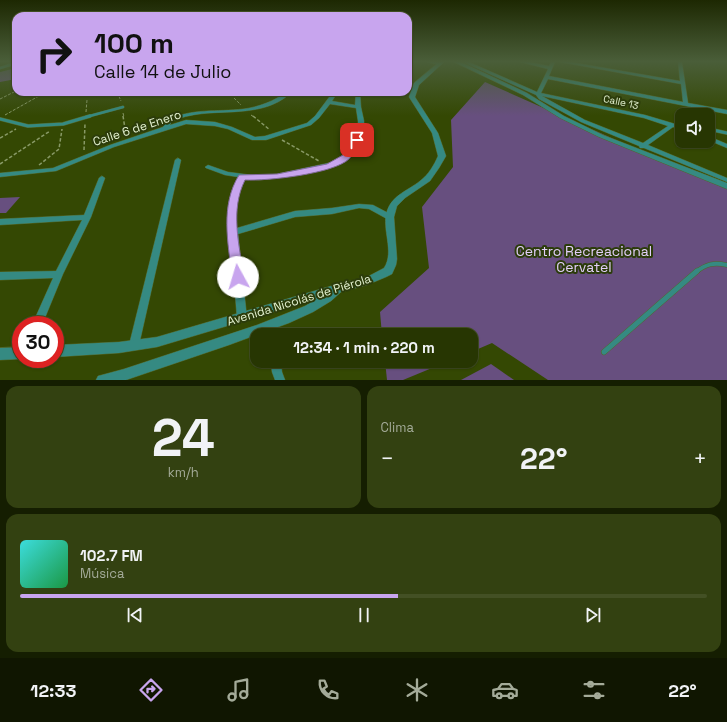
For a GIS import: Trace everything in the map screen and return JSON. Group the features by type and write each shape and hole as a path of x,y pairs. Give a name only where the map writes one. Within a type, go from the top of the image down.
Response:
{"street":[{"path":"234,232 295,214 332,211 359,206 370,207 389,217 391,208 398,200 427,179 437,167 442,156 435,133 412,97 416,84 421,80"},
{"path":"494,80 525,94 562,116 601,136 727,186"},
{"name":"Calle 13","path":"505,80 538,94 645,117 675,126"},
{"path":"544,80 538,94 541,98 556,107 583,121 642,147 727,180"},
{"path":"565,80 706,108"},
{"path":"667,80 683,83"},
{"path":"683,80 686,104"},
{"path":"166,128 170,121 181,116 197,113 248,110 274,101 283,96"},
{"name":"Calle 6 de Enero","path":"0,175 28,174 58,169 127,140 182,123 202,122 230,128 254,138 266,138 309,124 330,102 334,96"},
{"path":"208,167 227,174 259,178 277,176 335,164 350,153 357,140 361,126 358,96"},
{"path":"556,107 557,102 563,100"},
{"path":"330,102 358,107"},
{"path":"715,110 727,112"},
{"path":"642,147 672,125"},
{"path":"715,141 727,146"},
{"path":"134,345 178,160"},
{"path":"242,177 234,192 231,221 234,232 242,318"},
{"path":"41,316 102,178"},
{"path":"0,222 86,216"},
{"name":"Avenida Nicolás de Piérola","path":"64,350 158,342 375,278 387,272 392,264 393,256 389,217"},
{"path":"0,276 59,274"},
{"path":"277,328 335,294 338,288"},
{"path":"102,380 250,337"},
{"path":"0,354 12,353"},
{"path":"277,368 280,380"}],"lane":[{"path":"0,118 23,125 59,125 123,107"},
{"path":"715,130 727,133"},
{"path":"604,352 702,267 709,263 727,265"}],"path":[{"path":"0,99 12,93"},
{"path":"0,118 39,96"},
{"path":"84,158 87,96"},
{"path":"119,96 123,107 127,140"},
{"path":"28,174 59,149 63,124"},
{"path":"0,138 23,125"},
{"path":"0,164 59,125"}],"green space":[{"path":"0,80 12,80 12,80 0,82"},
{"name":"Centro Recreacional Cervatel","path":"485,82 727,189 727,380 548,380 492,343 478,349 478,328 381,328 380,312 429,268 422,207 453,167 451,120"},
{"path":"20,197 6,213 0,213 0,198"},
{"path":"491,364 514,380 461,380"},
{"path":"386,368 432,368 403,380 387,380"}],"route":[{"path":"238,277 234,232 231,227 231,221 234,192 242,177 259,178 277,176 329,167 346,157 355,146 357,140"}]}
